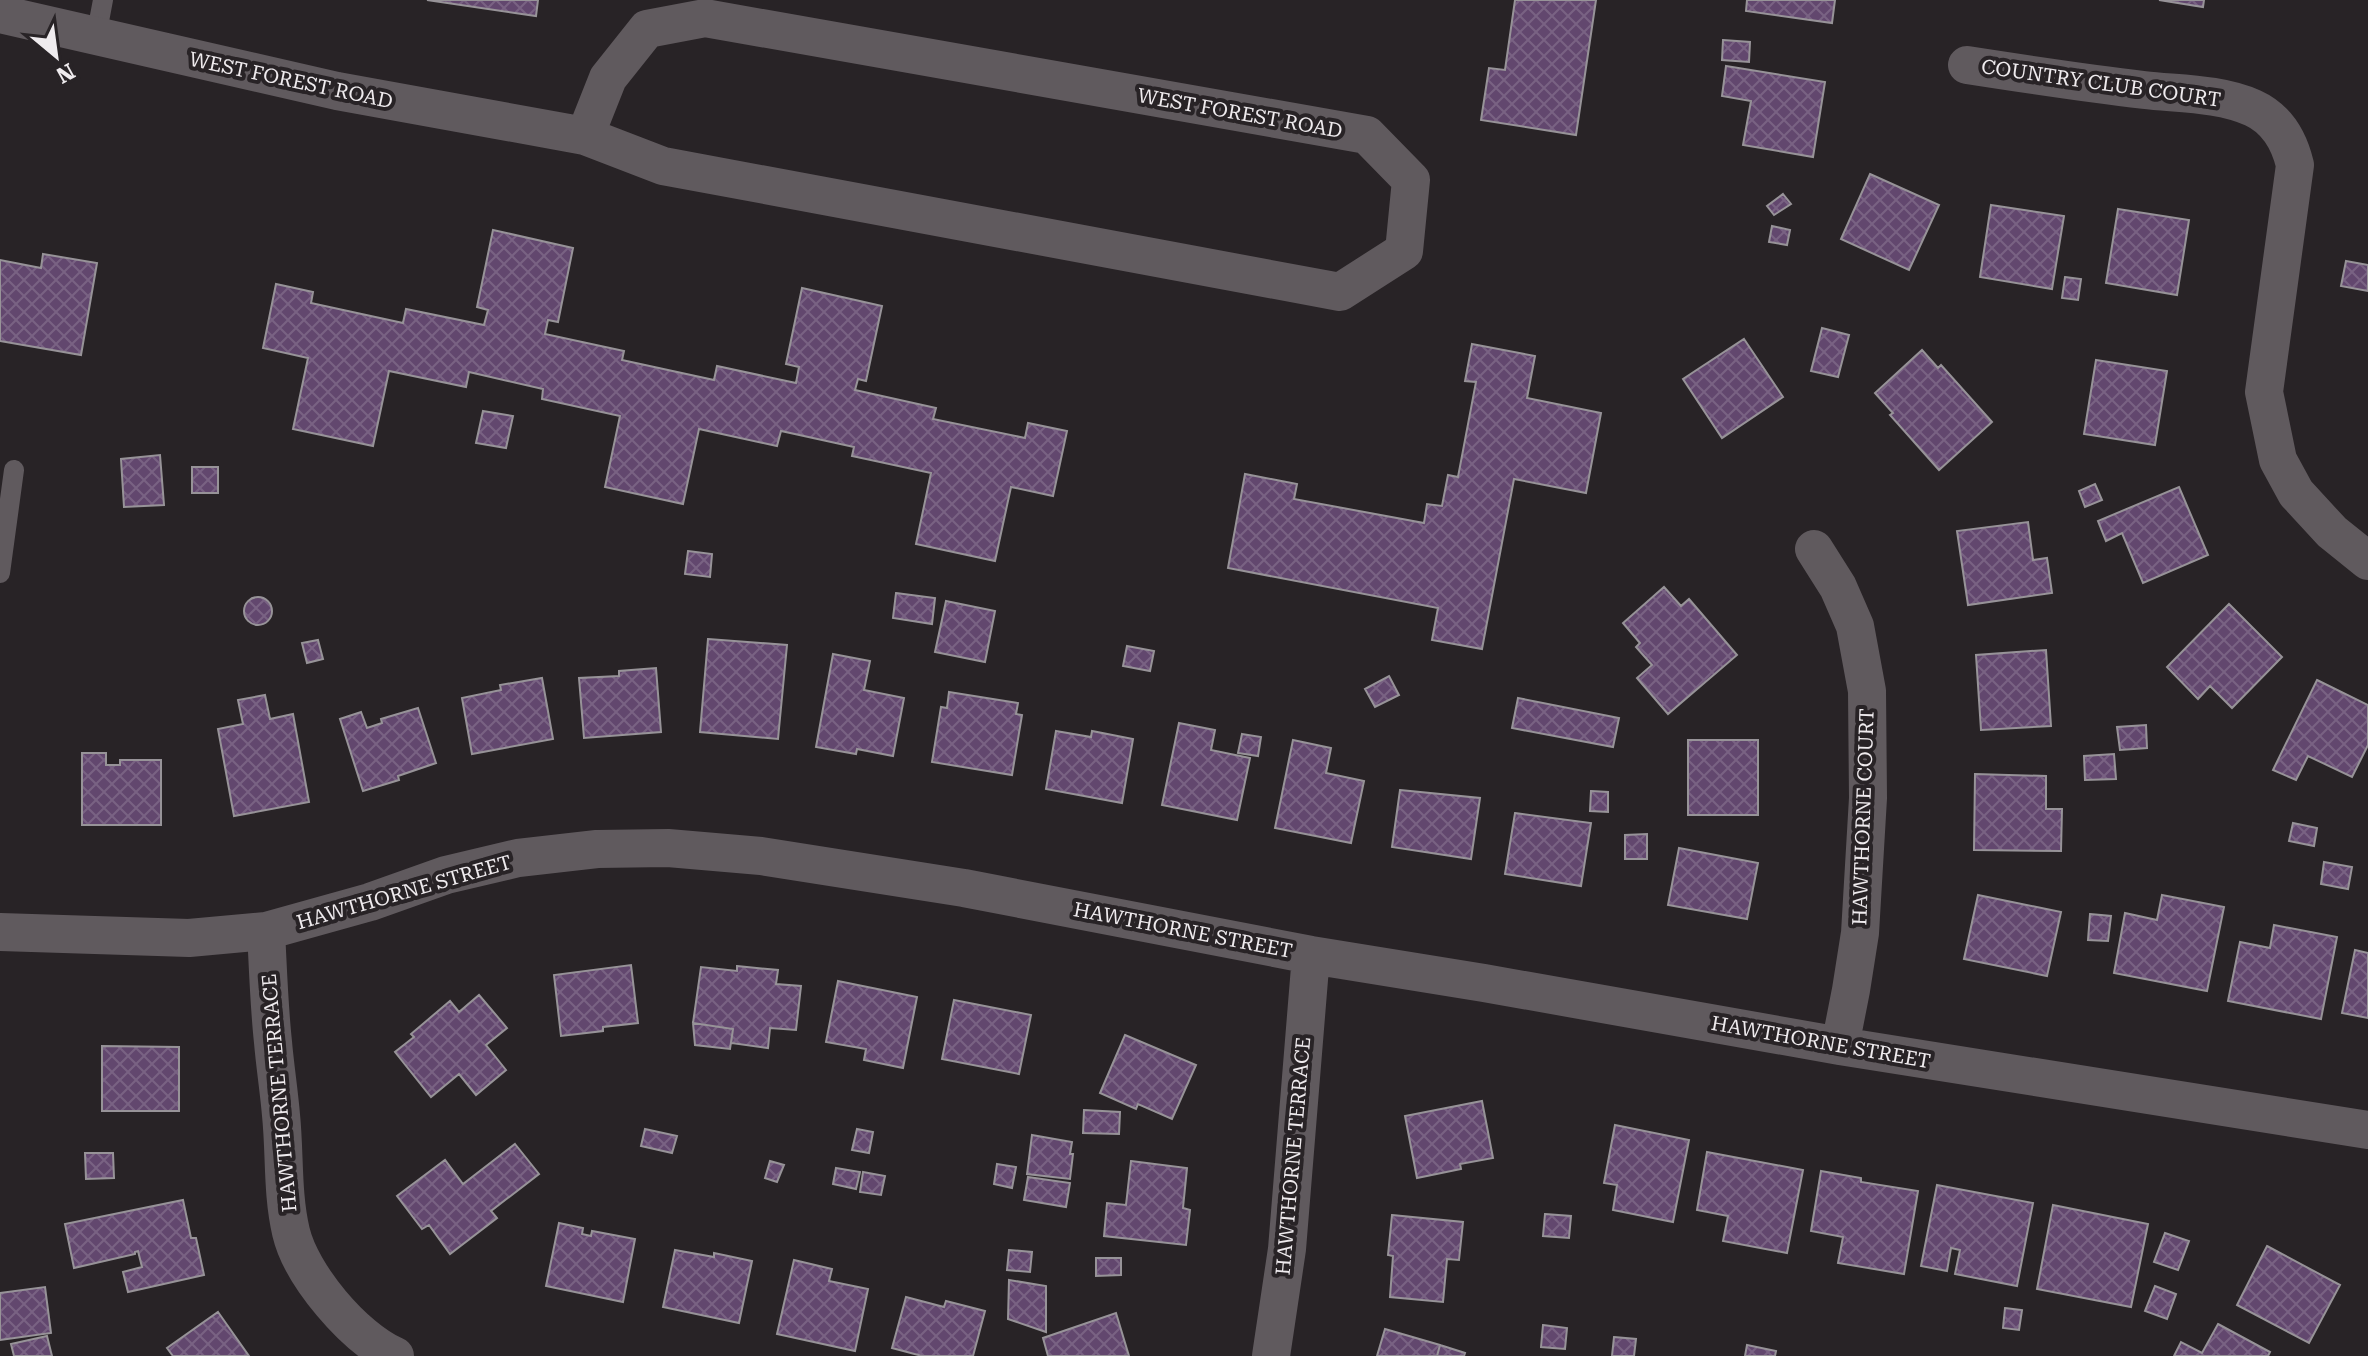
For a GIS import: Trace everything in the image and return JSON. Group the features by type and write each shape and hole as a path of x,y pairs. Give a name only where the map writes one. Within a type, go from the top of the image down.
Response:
{"street":[{"name":"WEST FOREST ROAD","path":"0,14 99,18 337,91 585,136 663,166 1340,292 1404,251 1411,180 1367,135 705,18 647,29 608,78 585,136"},
{"name":"COUNTRY CLUB COURT","path":"1967,65 2068,81 2217,98 2252,107 2268,117 2280,130 2290,144 2295,165 2264,392 2278,460 2296,493 2332,532 2368,561"},
{"name":"HAWTHORNE COURT","path":"1814,549 1838,587 1855,626 1867,691 1868,798 1860,933 1840,1046"},
{"name":"HAWTHORNE STREET","path":"0,932 189,938 266,931 357,906 446,875 518,858 597,849 668,848 761,856 964,888 1311,955 1840,1046 2368,1130"},
{"name":"HAWTHORNE TERRACE","path":"266,931 282,1118 284,1183 291,1233 301,1258 324,1295 353,1328 395,1356"},
{"name":"HAWTHORNE TERRACE","path":"1271,1356 1287,1249 1311,955"}],"lane":[{"path":"0,573 14,470"}],"building":[{"path":"427,0 538,0 536,16"},
{"path":"1515,0 1596,0 1576,135 1481,120 1489,68 1505,70"},
{"path":"1747,0 1835,0 1832,23 1746,11"},
{"path":"2159,0 2204,0 2203,7"},
{"path":"1723,40 1750,42 1749,62 1722,60"},
{"path":"1726,66 1825,82 1813,157 1743,145 1751,101 1722,96"},
{"path":"1870,174 1939,205 1909,270 1841,239"},
{"path":"1783,194 1791,204 1774,215 1767,206"},
{"path":"1991,205 2064,216 2052,289 1980,277"},
{"path":"2118,209 2189,220 2177,295 2106,283"},
{"path":"1772,226 1790,230 1787,245 1769,242"},
{"path":"493,230 573,248 558,322 548,320 545,334 624,351 622,360 714,380 717,366 796,383 799,367 786,364 802,288 882,306 866,381 858,379 855,390 936,408 933,419 1025,438 1028,423 1067,431 1053,496 1011,487 995,561 916,544 931,473 852,456 854,447 781,431 777,446 699,429 683,504 605,487 620,416 542,399 543,389 469,372 466,387 389,371 373,446 293,429 308,358 263,348 276,284 313,292 311,303 403,323 406,309 484,325 488,310 477,307"},
{"path":"43,254 97,263 81,355 0,341 0,260 41,268"},
{"path":"2346,261 2368,265 2368,291 2341,286"},
{"path":"2065,277 2081,279 2078,300 2062,298"},
{"path":"1822,328 1849,335 1838,377 1811,371"},
{"path":"1744,339 1783,397 1722,438 1683,379"},
{"path":"1472,344 1535,356 1527,398 1601,413 1586,493 1514,479 1482,649 1432,640 1438,608 1228,568 1245,474 1297,484 1294,499 1424,523 1427,504 1442,506 1448,475 1458,477 1476,382 1465,381"},
{"path":"1922,350 1938,368 1941,365 1992,422 1939,470 1890,415 1893,413 1875,393"},
{"path":"2096,360 2167,371 2155,445 2084,434"},
{"path":"483,411 513,416 506,448 476,443"},
{"path":"160,455 164,505 124,507 121,459"},
{"path":"192,467 218,467 218,493 192,493"},
{"path":"2095,484 2102,500 2085,507 2079,491"},
{"path":"2179,487 2208,555 2143,583 2122,533 2106,541 2098,521"},
{"path":"2028,522 2033,560 2047,558 2052,593 1968,605 1957,531"},
{"path":"688,551 712,554 710,577 685,574"},
{"path":"1664,587 1681,606 1689,599 1737,655 1668,714 1637,678 1652,665 1636,647 1640,643 1623,623"},
{"path":"896,593 935,598 932,624 893,618"},
{"path":"258,597 268,601 272,611 268,621 258,625 248,621 244,611 248,601"},
{"path":"946,601 995,611 985,662 935,652"},
{"path":"2229,604 2282,657 2232,708 2210,686 2198,699 2167,667"},
{"path":"708,639 787,645 778,739 700,732"},
{"path":"318,640 323,659 307,663 302,643"},
{"path":"1127,646 1154,651 1150,671 1123,666"},
{"path":"2046,650 2051,726 1981,730 1976,655"},
{"path":"833,654 870,661 864,690 904,698 893,756 857,749 856,754 816,747"},
{"path":"656,668 661,732 584,738 579,678 619,676 619,671"},
{"path":"1389,676 1399,695 1375,707 1365,689"},
{"path":"542,678 553,739 472,754 462,698 501,690 500,685"},
{"path":"2317,680 2368,705 2368,745 2352,777 2308,756 2296,780 2273,770"},
{"path":"949,692 1018,703 1016,714 1022,715 1012,775 932,762 941,707 947,708"},
{"path":"265,695 270,719 293,714 309,802 234,816 218,729 243,724 238,700"},
{"path":"1518,698 1619,718 1613,747 1512,728"},
{"path":"418,708 436,763 398,776 399,780 363,791 340,719 361,712 367,728 382,723 381,719"},
{"path":"1179,723 1215,730 1211,750 1250,758 1237,820 1162,805"},
{"path":"2146,725 2147,748 2120,750 2117,727"},
{"path":"1056,731 1091,737 1092,731 1133,739 1122,803 1046,789"},
{"path":"1242,734 1261,737 1258,756 1238,753"},
{"path":"1293,740 1331,748 1326,773 1364,781 1351,843 1275,828"},
{"path":"1688,740 1758,740 1758,815 1688,815"},
{"path":"82,753 106,753 106,765 120,765 120,760 161,760 161,825 82,825"},
{"path":"2114,754 2116,779 2085,780 2084,756"},
{"path":"1975,774 2046,776 2046,809 2062,809 2061,851 1974,850"},
{"path":"1400,790 1480,798 1471,859 1392,847"},
{"path":"1591,791 1608,792 1608,812 1590,811"},
{"path":"1515,813 1591,823 1581,886 1505,874"},
{"path":"2293,823 2317,828 2314,846 2289,841"},
{"path":"1647,834 1647,859 1625,859 1625,835"},
{"path":"1679,848 1758,863 1747,919 1668,905"},
{"path":"2324,862 2352,867 2348,889 2321,884"},
{"path":"1978,895 2061,912 2047,976 1964,959"},
{"path":"2162,895 2224,907 2207,991 2114,973 2125,913 2157,920"},
{"path":"2090,914 2111,916 2108,941 2088,940"},
{"path":"2274,925 2337,937 2321,1019 2228,1001 2240,942 2270,948"},
{"path":"2355,950 2368,953 2368,1018 2342,1013"},
{"path":"631,965 638,1023 561,1036 554,975"},
{"path":"737,966 778,970 776,984 801,986 796,1030 770,1028 768,1048 731,1043 733,1029 693,1023 701,967 737,971"},
{"path":"838,981 917,997 903,1068 864,1060 866,1049 826,1042"},
{"path":"479,995 507,1028 486,1045 506,1070 476,1095 459,1074 431,1097 395,1052 450,1001 459,1012"},
{"path":"954,1000 1031,1015 1019,1074 942,1059"},
{"path":"693,1023 733,1029 730,1049 695,1045"},
{"path":"1125,1035 1196,1065 1172,1119 1138,1104 1136,1109 1100,1093"},
{"path":"102,1046 179,1047 179,1111 102,1111"},
{"path":"1482,1101 1493,1158 1460,1164 1461,1169 1417,1178 1405,1116"},
{"path":"1084,1110 1120,1112 1119,1134 1083,1133"},
{"path":"1615,1125 1689,1140 1673,1222 1613,1210 1617,1185 1604,1183"},
{"path":"645,1129 677,1136 672,1153 641,1146"},
{"path":"857,1129 873,1132 869,1153 852,1150"},
{"path":"1032,1135 1072,1142 1070,1179 1027,1174"},
{"path":"515,1144 539,1174 491,1211 497,1218 450,1254 429,1225 422,1229 397,1196 445,1160 463,1184"},
{"path":"1707,1152 1803,1170 1787,1253 1723,1241 1728,1216 1697,1210"},
{"path":"85,1153 113,1153 114,1178 86,1179"},
{"path":"770,1161 784,1165 777,1182 765,1178"},
{"path":"1131,1161 1187,1168 1183,1208 1190,1210 1186,1245 1104,1236 1107,1203 1126,1205"},
{"path":"997,1164 1016,1167 1012,1188 994,1184"},
{"path":"836,1168 860,1172 856,1189 833,1184"},
{"path":"1821,1171 1861,1178 1861,1182 1918,1191 1904,1274 1838,1263 1843,1237 1811,1231"},
{"path":"863,1172 885,1176 881,1195 860,1192"},
{"path":"1028,1177 1070,1183 1066,1207 1024,1200"},
{"path":"1937,1185 2033,1203 2017,1286 1955,1274 1960,1250 1951,1248 1947,1271 1921,1266"},
{"path":"183,1200 191,1238 196,1238 204,1275 128,1292 123,1272 142,1267 138,1251 74,1268 65,1224"},
{"path":"2053,1205 2148,1224 2131,1307 2037,1289"},
{"path":"1545,1214 1571,1216 1569,1238 1543,1236"},
{"path":"1392,1215 1463,1222 1459,1260 1447,1259 1443,1302 1390,1297 1393,1256 1388,1255"},
{"path":"559,1223 583,1228 582,1234 591,1236 592,1231 635,1239 623,1302 546,1286"},
{"path":"2165,1233 2189,1241 2178,1270 2154,1262"},
{"path":"2267,1246 2340,1285 2309,1343 2237,1305"},
{"path":"675,1250 714,1257 714,1253 752,1261 739,1323 663,1307"},
{"path":"1009,1250 1032,1252 1030,1272 1007,1270"},
{"path":"1096,1258 1121,1258 1121,1275 1096,1276"},
{"path":"794,1260 832,1269 829,1281 868,1289 855,1351 777,1334"},
{"path":"1009,1280 1046,1286 1046,1332 1008,1319"},
{"path":"2155,1286 2176,1294 2167,1319 2145,1311"},
{"path":"45,1287 51,1333 0,1340 0,1293"},
{"path":"906,1297 944,1307 946,1301 985,1311 973,1356 922,1356 892,1348"},
{"path":"2005,1308 2022,1310 2019,1330 2003,1328"},
{"path":"218,1312 249,1356 173,1356 167,1348"},
{"path":"1116,1313 1129,1356 1048,1356 1043,1338"},
{"path":"2218,1324 2270,1352 2268,1356 2174,1356 2181,1342 2202,1353"},
{"path":"1543,1325 1567,1328 1565,1349 1541,1347"},
{"path":"1385,1329 1440,1345 1437,1356 1377,1356"},
{"path":"47,1336 52,1356 14,1356 11,1344"},
{"path":"1614,1337 1636,1339 1634,1356 1612,1356"},
{"path":"1440,1345 1465,1353 1464,1356 1437,1356"},
{"path":"1747,1345 1776,1351 1775,1356 1745,1356"}]}
